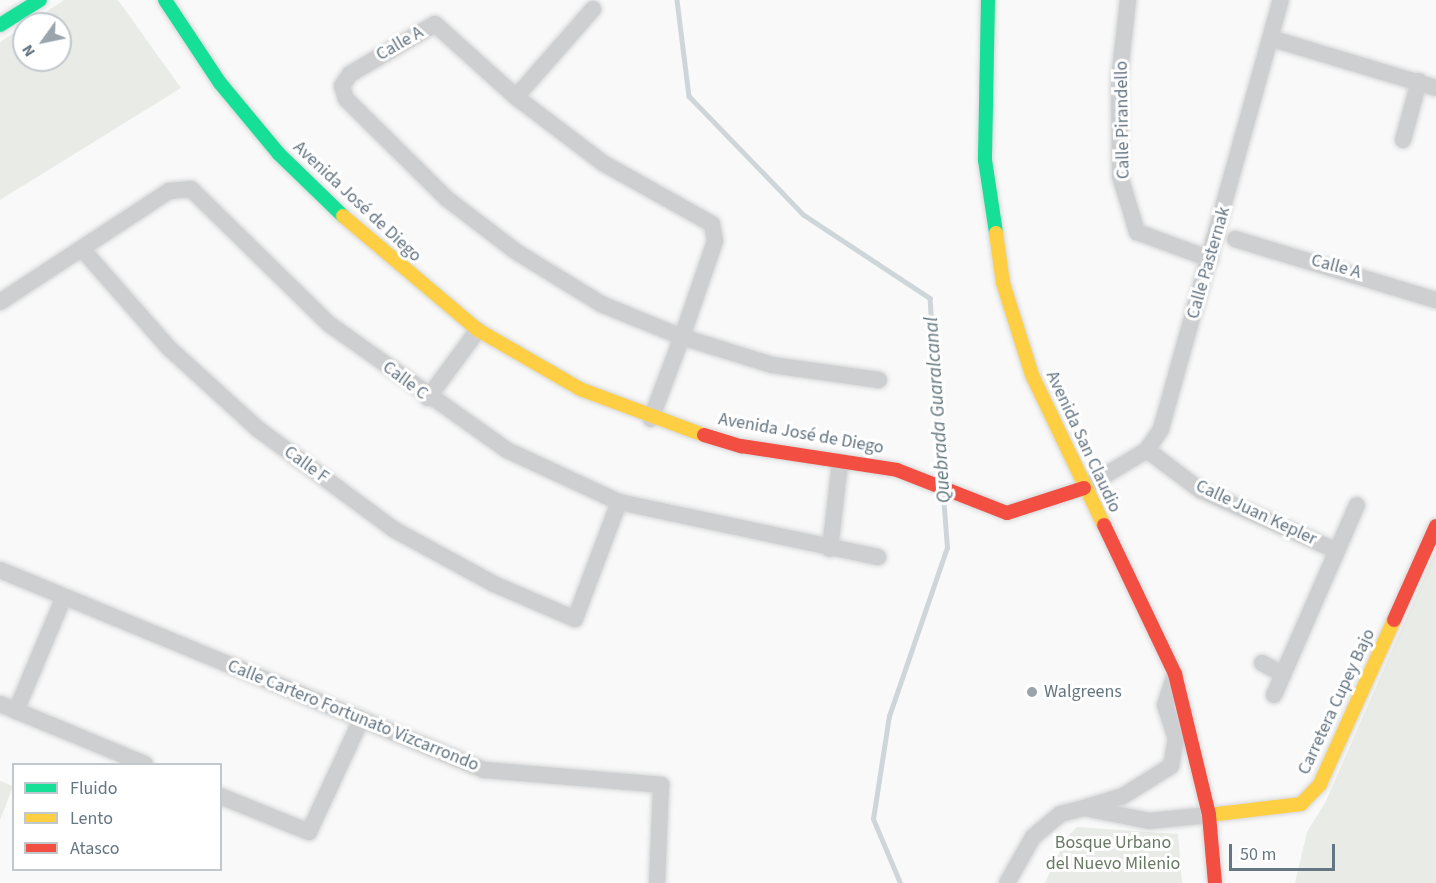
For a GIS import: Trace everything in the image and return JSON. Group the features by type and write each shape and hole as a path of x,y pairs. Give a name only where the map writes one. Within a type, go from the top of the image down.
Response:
{"street":[{"path":"0,25 40,0"},
{"name":"Avenida José de Diego","path":"165,0 220,83 279,154 385,257 478,330 580,389 651,419 741,446 897,470 1007,513 1084,488"},
{"name":"Avenida San Claudio","path":"988,0 985,160 1003,283 1032,375 1084,488 1175,674 1209,815 1215,883"},
{"name":"Calle Pirandello","path":"1128,0 1119,80 1120,176 1137,232 1210,259"},
{"name":"Calle Pasternak","path":"1084,488 1147,450 1161,429 1273,39 1281,0"},
{"path":"516,97 593,9"},
{"name":"Calle A","path":"651,419 682,337 715,241 712,224 603,163 516,97 435,24 350,74 342,86 346,99 446,198 515,250 601,304 682,337 772,365 879,380"},
{"path":"1273,39 1419,81 1436,88"},
{"path":"1403,140 1419,81"},
{"name":"Calle C","path":"0,302 169,191 191,189 329,324 428,399 507,450 619,502 830,549 878,556"},
{"name":"Calle A","path":"1235,239 1436,300"},
{"name":"Calle F","path":"82,249 170,349 267,436 393,529 494,584 575,619 619,502"},
{"path":"428,399 478,330"},
{"name":"Calle Juan Kepler","path":"1147,450 1200,490 1337,551"},
{"path":"830,549 840,462"},
{"name":"Calle Juan Kepler","path":"1274,695 1357,506"},
{"name":"Carretera Cupey Bajo","path":"1209,815 1301,804 1320,784 1436,526"},
{"name":"Calle Cartero Fortunato Vizcarrondo","path":"0,570 484,770 661,785 657,883"},
{"path":"16,711 64,597"},
{"path":"1262,663 1283,674"},
{"path":"1007,883 1033,837 1060,814 1124,796 1171,766 1176,739 1165,705 1175,674"},
{"path":"0,704 141,763"},
{"path":"222,797 309,832 361,720"},
{"path":"1084,808 1149,822 1209,815"}],"green space":[{"path":"64,0 118,0 181,88 0,200 0,42 12,34 12,72 72,72 72,12 46,12"},
{"path":"1436,550 1436,883 1295,883 1307,832 1326,801"},
{"path":"0,781 12,786 12,789 0,820"},
{"name":"Bosque Urbano del Nuevo Milenio","path":"1077,827 1178,834 1182,883 1045,883 1066,838"}],"waterway":[{"name":"Quebrada Guaralcanal","path":"677,0 689,96 804,215 930,298 942,479"},
{"name":"Quebrada Guaralcanal","path":"900,883 873,819 889,716 947,548 943,496"}],"traffic: fast":[{"path":"0,25 40,0"},
{"path":"165,0 220,83 279,154 343,216"},
{"path":"988,0 985,160 996,233"}],"traffic: slow":[{"path":"343,216 478,330 580,389 704,435"},
{"path":"996,233 1003,283 1032,375 1104,525"},
{"path":"1209,815 1301,804 1320,784 1394,620"}],"traffic: jam":[{"path":"704,435 741,446 897,470 1007,513 1084,488"},
{"path":"1104,525 1175,674 1209,815 1215,883"},
{"path":"1394,620 1436,526"}],"place":[{"name":"Walgreens","path":"1032,692"}]}
